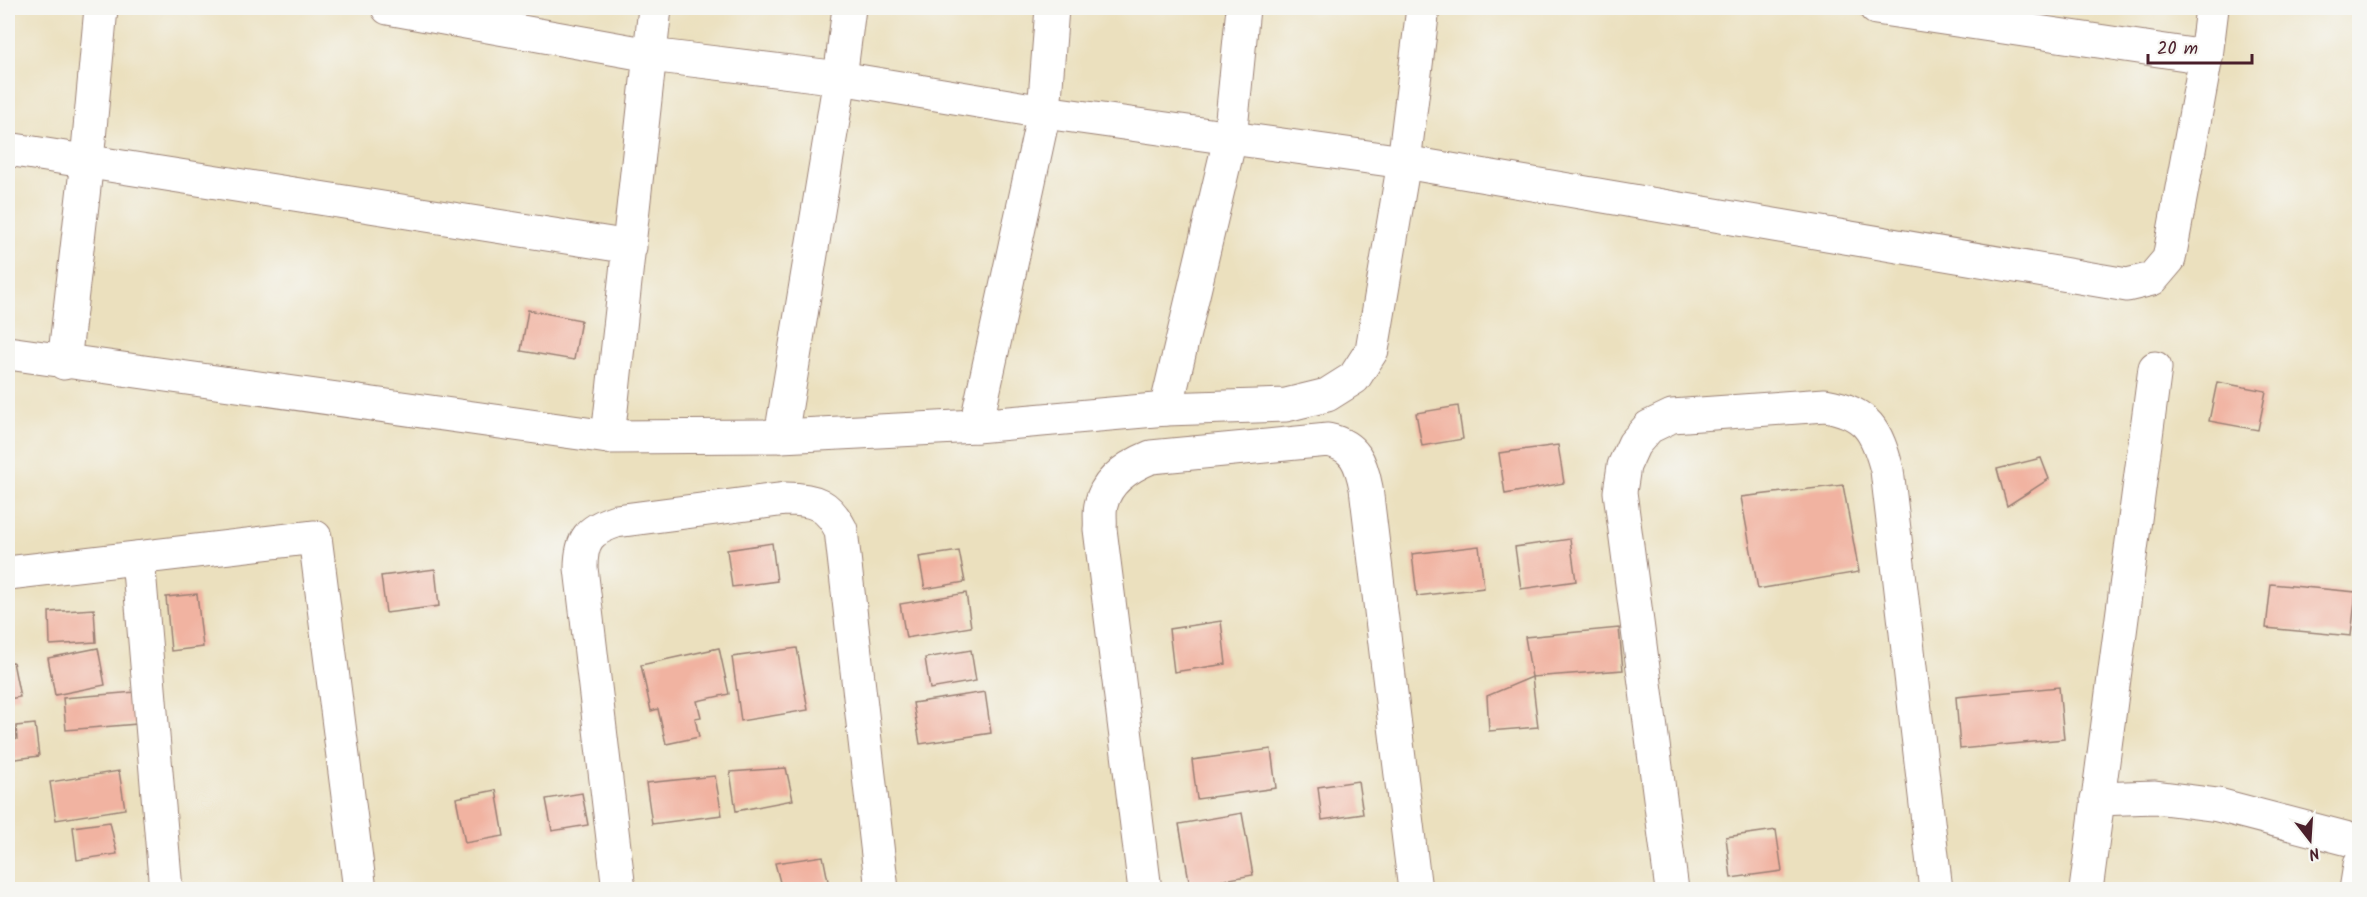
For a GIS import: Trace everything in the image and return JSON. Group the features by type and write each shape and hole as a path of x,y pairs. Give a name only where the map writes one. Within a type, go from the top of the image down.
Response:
{"street":[{"path":"64,363 87,161 101,8"},
{"path":"387,8 650,55 840,78 1044,112 1404,162 2127,285 2152,279 2169,259 2206,57 2212,8"},
{"path":"608,437 655,8"},
{"path":"781,436 840,78 849,8"},
{"path":"976,426 1044,112 1052,8"},
{"path":"1166,409 1230,139 1244,8"},
{"path":"8,353 64,363 608,437 781,436 976,426 1166,409 1286,405 1327,395 1354,378 1372,350 1404,162 1422,8"},
{"path":"1876,8 2206,57"},
{"path":"8,149 630,247"},
{"path":"2086,890 2155,368"},
{"path":"1672,890 1620,492 1624,466 1634,444 1649,428 1672,416 1825,405 1846,409 1866,422 1880,443 1887,470 1936,890"},
{"path":"1145,890 1101,529 1101,504 1113,481 1129,466 1150,457 1328,440 1343,443 1352,452 1362,470 1366,488 1415,890"},
{"path":"619,890 581,568 581,551 587,536 600,526 616,521 786,499 805,499 820,504 834,516 841,530 882,890"},
{"path":"8,573 315,537 360,890"},
{"path":"138,558 166,890"},
{"path":"2097,799 2156,796 2218,805 2360,842"},
{"path":"2356,890 2360,865"}],"building":[{"path":"528,310 581,320 574,360 521,351"},
{"path":"2217,382 2266,391 2258,430 2209,421"},
{"path":"1458,406 1463,439 1422,446 1416,413"},
{"path":"1558,445 1564,483 1505,494 1499,453"},
{"path":"2041,458 2049,479 2007,506 1997,469"},
{"path":"1843,485 1859,572 1758,589 1741,497"},
{"path":"1570,539 1576,581 1521,589 1515,547"},
{"path":"772,543 777,581 732,587 727,550"},
{"path":"1479,546 1484,588 1417,596 1412,554"},
{"path":"959,551 965,582 925,589 919,557"},
{"path":"435,569 439,606 386,613 381,576"},
{"path":"2271,584 2356,592 2351,636 2266,628"},
{"path":"966,593 971,627 906,638 900,604"},
{"path":"197,594 203,647 171,651 166,597"},
{"path":"94,609 96,642 50,645 49,612"},
{"path":"1221,621 1226,664 1174,672 1169,629"},
{"path":"1619,628 1623,670 1532,677 1525,637"},
{"path":"98,648 105,685 55,695 48,658"},
{"path":"719,648 729,694 697,701 701,717 695,718 699,737 666,744 658,709 651,711 641,665"},
{"path":"797,648 808,710 741,721 732,657"},
{"path":"971,650 976,681 930,689 925,658"},
{"path":"13,662 20,697 8,699 8,663"},
{"path":"1532,677 1538,727 1489,731 1487,696"},
{"path":"2059,687 2064,739 1960,749 1956,697"},
{"path":"135,692 137,724 66,730 63,698"},
{"path":"985,692 991,733 920,744 913,703"},
{"path":"35,724 39,756 8,760 8,740 17,739 16,726"},
{"path":"1271,749 1276,788 1197,799 1192,760"},
{"path":"786,768 793,800 736,811 730,772"},
{"path":"119,771 125,809 56,820 50,782"},
{"path":"715,776 722,815 652,824 646,783"},
{"path":"1358,781 1363,814 1322,820 1318,787"},
{"path":"496,790 504,836 465,843 456,798"},
{"path":"582,793 588,825 552,831 546,799"},
{"path":"1242,813 1253,875 1190,886 1179,824"},
{"path":"110,822 117,854 77,860 73,827"},
{"path":"1776,830 1782,871 1731,878 1726,837"},
{"path":"823,856 829,886 812,890 782,890 775,863"}]}
